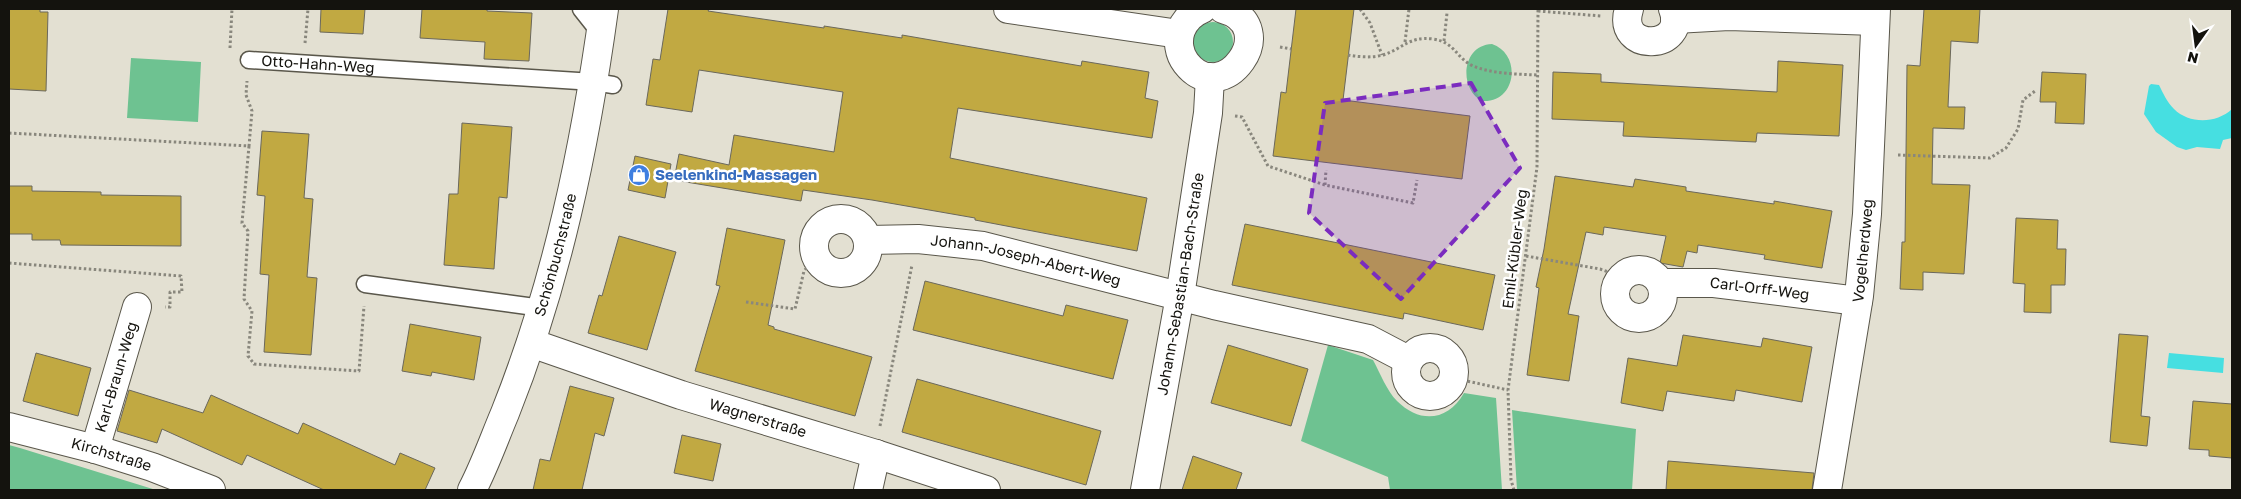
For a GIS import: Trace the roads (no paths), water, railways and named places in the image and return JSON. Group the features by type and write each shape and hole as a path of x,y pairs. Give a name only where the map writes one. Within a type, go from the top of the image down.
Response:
{"street":[{"path":"1008,9 1179,34"},
{"path":"1202,9 1187,19 1179,34 1179,46 1182,57 1194,70 1210,77 1222,76 1233,71 1242,62 1248,51 1249,39 1246,27 1239,17 1223,9"},
{"path":"1628,14 1632,34 1646,42 1655,42 1669,34 1674,14 1729,16 1876,15"},
{"name":"Vogelherdweg","path":"1827,490 1858,301 1867,214 1876,15"},
{"name":"Schönbuchstraße","path":"472,490 531,343 560,247 603,83 602,21"},
{"name":"Johann-Sebastian-Bach-Straße","path":"1145,490 1180,296 1208,113 1210,77"},
{"path":"842,219 859,225 868,240 866,257 861,265 845,273 828,270 816,256 815,238 819,230 833,220 842,219"},
{"name":"Johann-Joseph-Abert-Weg","path":"868,240 918,239 983,246 1180,296 1368,339 1408,360"},
{"path":"1643,270 1656,277 1661,284 1663,292 1659,307 1654,312 1638,318 1624,312 1615,299 1617,283 1628,272 1643,270"},
{"name":"Carl-Orff-Weg","path":"1661,284 1714,283 1858,301"},
{"name":"Karl-Braun-Weg","path":"95,449 138,307"},
{"name":"Wagnerstraße","path":"531,343 681,394 986,490"},
{"path":"1435,348 1448,356 1454,370 1453,378 1444,392 1437,395 1420,394 1408,384 1405,376 1408,360 1420,350 1435,348"},
{"name":"Kirchstraße","path":"9,428 95,449 152,467 211,490"},
{"path":"868,490 876,454"}],"lane":[{"path":"581,9 602,21"},
{"name":"Otto-Hahn-Weg","path":"249,60 603,83"},
{"path":"364,284 542,308"}],"water":[{"path":"2151,84 2159,85 2165,97 2180,114 2195,120 2211,120 2226,114 2232,109 2232,138 2223,140 2220,149 2197,147 2186,150 2177,147 2156,132 2144,114"},
{"path":"2169,353 2224,358 2223,373 2167,368"}],"place":[{"name":"Seelenkind-Massagen","path":"639,175"}]}
